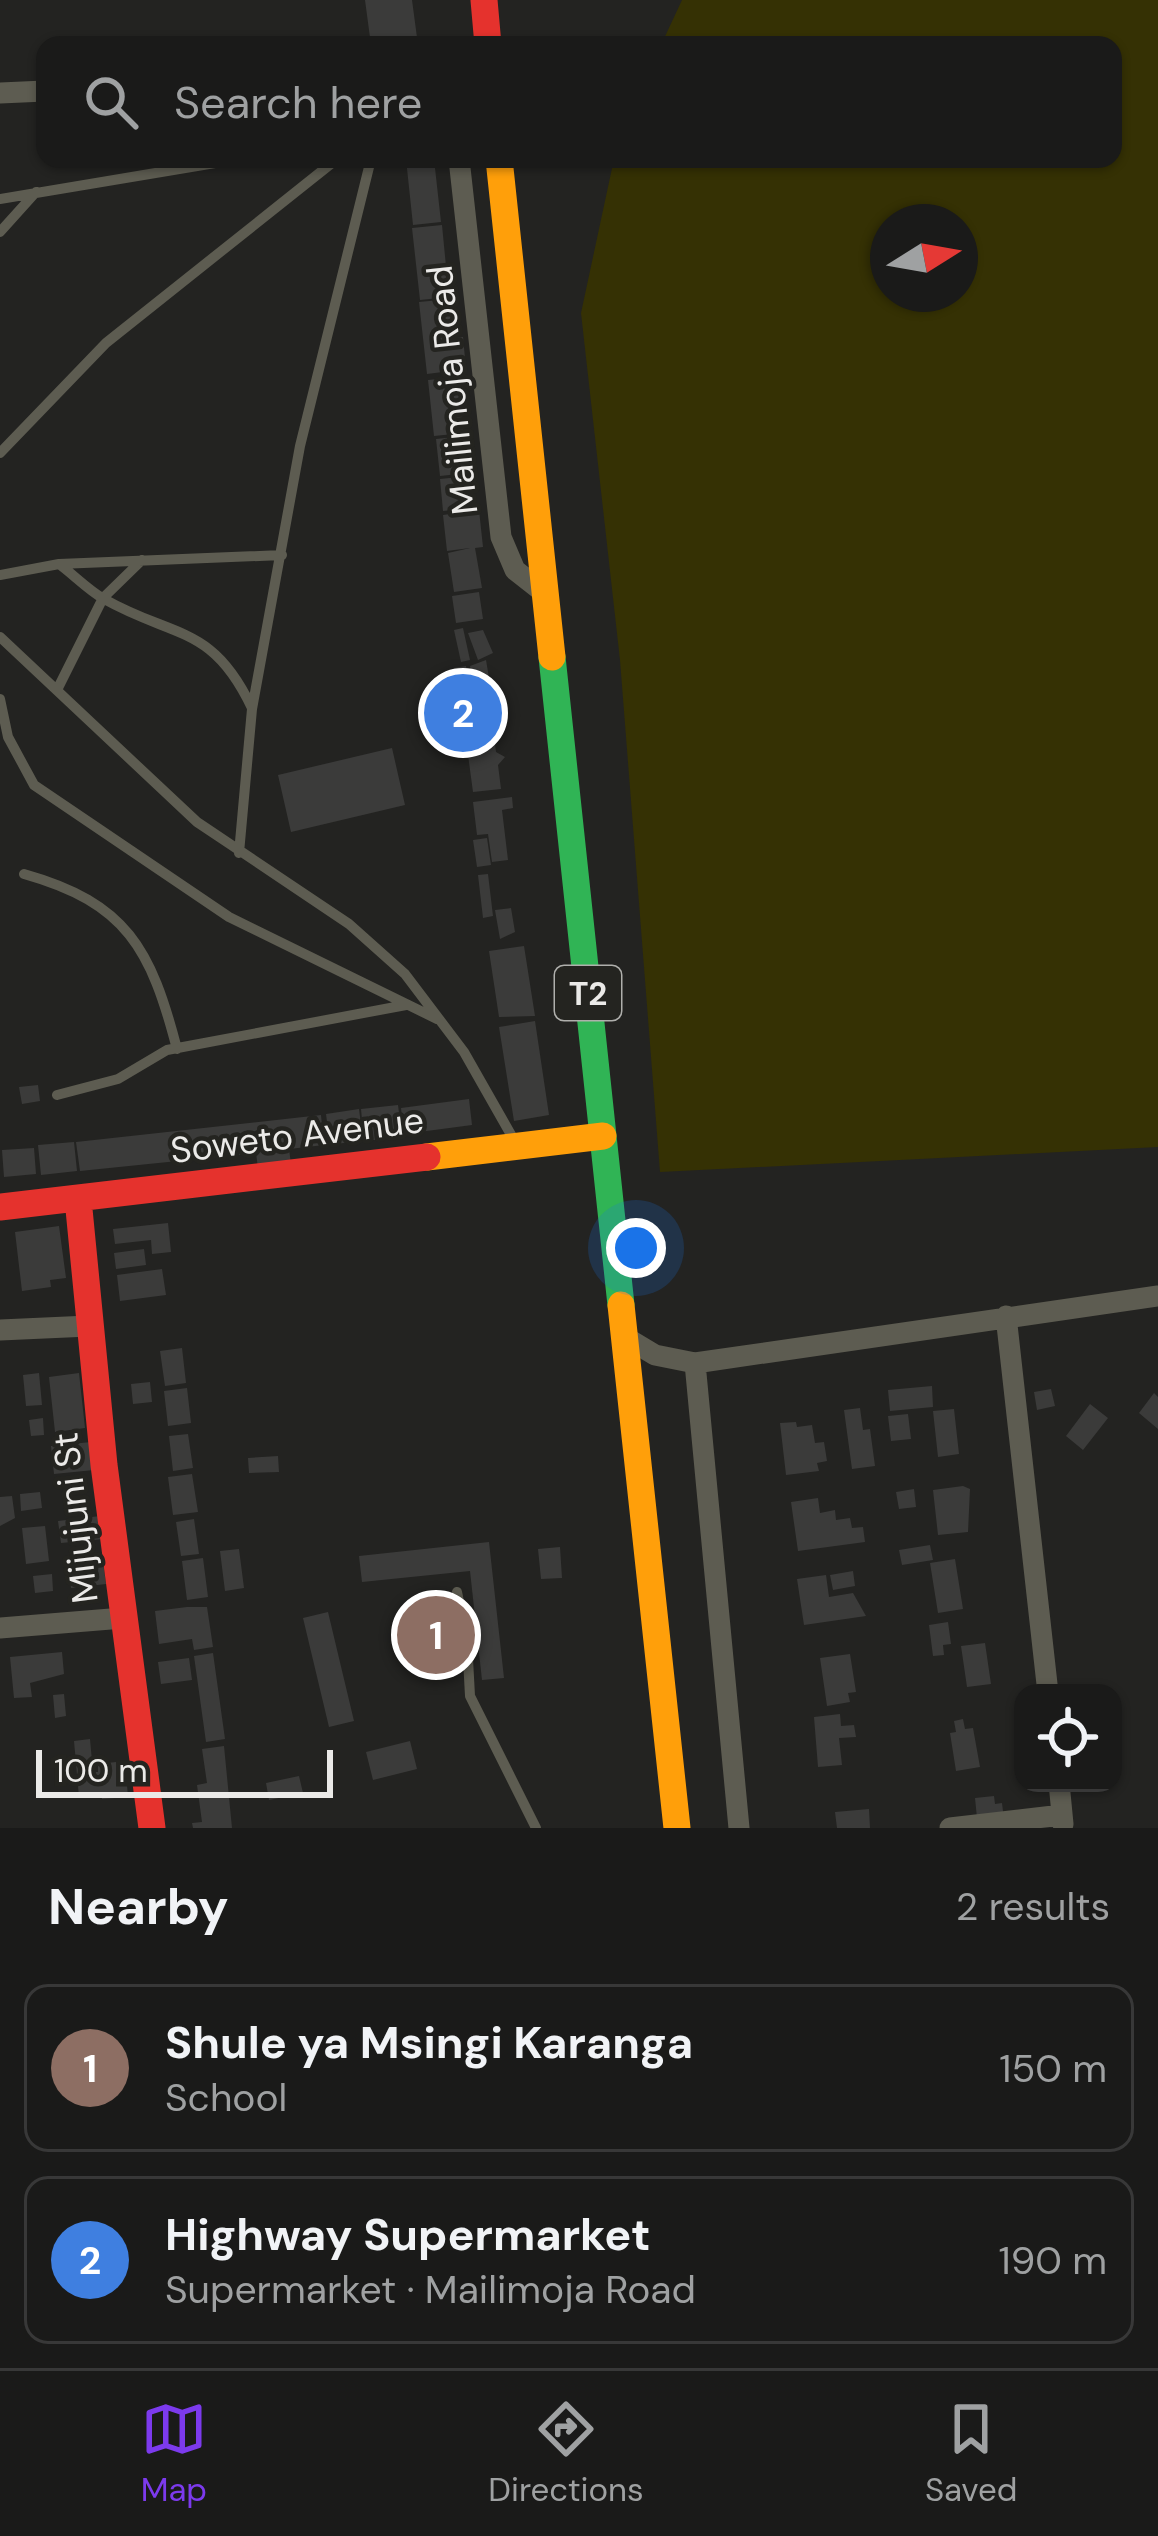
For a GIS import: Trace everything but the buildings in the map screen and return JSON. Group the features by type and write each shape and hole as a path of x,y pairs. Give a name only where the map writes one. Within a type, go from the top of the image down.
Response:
{"main road":[{"path":"484,0 487,36"},
{"name":"T2","path":"501,168 677,1828"},
{"name":"Soweto Avenue","path":"0,1207 603,1136"},
{"name":"Mijujuni St","path":"78,1199 123,1618 152,1828"}],"street":[{"path":"0,93 36,91"},
{"name":"Mailimoja Road","path":"460,168 501,537 515,570 548,596"},
{"path":"625,1337 655,1355 694,1363 1158,1296"},
{"path":"1006,1316 1047,1684"},
{"path":"0,1330 89,1326"},
{"path":"694,1363 739,1828"},
{"path":"0,1628 123,1618"},
{"path":"950,1828 1063,1821"}],"lane":[{"path":"0,199 179,168"},
{"path":"0,453 106,343 326,168"},
{"path":"239,853 252,709 301,446 369,168"},
{"path":"0,232 38,189"},
{"path":"0,575 59,564 282,555"},
{"path":"58,688 103,598 142,560"},
{"path":"59,564 103,598 206,643 239,682 252,709"},
{"path":"0,637 197,822 363,936 405,974 464,1052 517,1144"},
{"path":"0,699 8,737 34,785 229,917 439,1020"},
{"path":"23,874 86,896 126,926 158,982 177,1049"},
{"path":"57,1095 118,1079 177,1049 406,1005"},
{"path":"457,1592 467,1640 470,1696 536,1828"}],"shaded area":[{"path":"682,0 1158,0 1158,1147 660,1172 620,660 581,313 612,168 1122,168 1122,36 665,36"}],"traffic: fast":[{"path":"552,657 621,1305"}],"traffic: slow":[{"path":"500,168 552,657"},
{"path":"427,1157 603,1136"},
{"path":"621,1305 677,1828"}],"traffic: jam":[{"path":"484,0 487,36"},
{"path":"0,1207 427,1157"},
{"path":"78,1199 104,1465 152,1828"}],"place":[{"name":"Highway Supermarket","path":"463,713"},
{"name":"Shule ya Msingi Karanga","path":"436,1635"}]}
